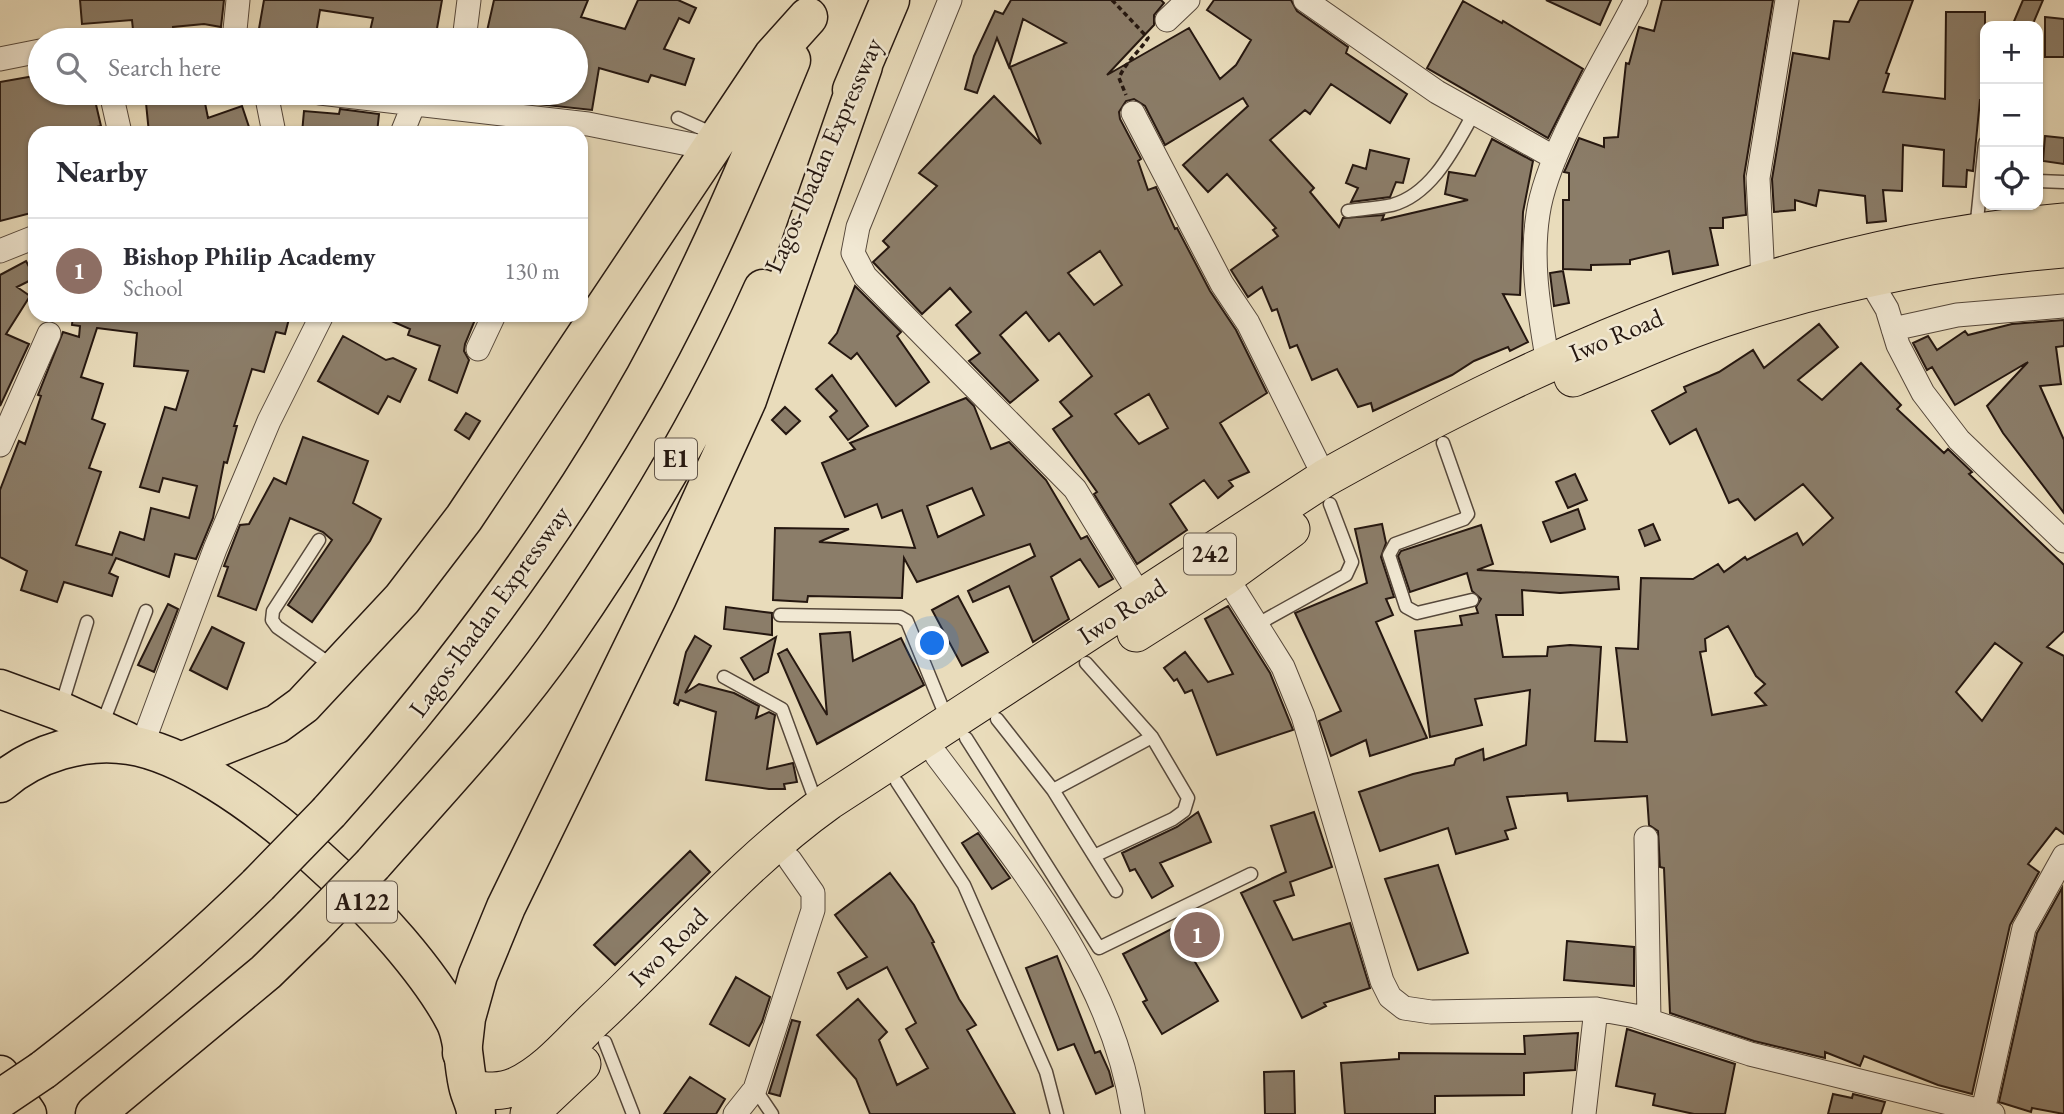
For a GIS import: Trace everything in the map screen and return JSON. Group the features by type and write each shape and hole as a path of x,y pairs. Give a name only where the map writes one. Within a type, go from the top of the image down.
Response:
{"highway":[{"name":"Lagos-Ibadan Expressway","path":"96,1114 267,972 312,928 373,864 512,704 561,640 660,487 742,337 890,0"},
{"name":"Lagos-Ibadan Expressway","path":"0,1099 43,1070 127,1005 199,942 258,885 329,812 405,727 495,611 543,541 644,377 718,233 812,8"},
{"path":"183,761 277,724 303,705 402,598 464,518 773,56 812,8"},
{"path":"469,1085 466,1018 478,975 506,907 657,598 747,400 863,66"},
{"name":"A122","path":"0,689 101,728 141,748 183,761 288,834 333,873 376,916 435,988 456,1024 469,1085"},
{"name":"A122","path":"0,783 50,753 102,743 141,748"},
{"path":"0,1075 26,1114"}],"main road":[{"name":"Iwo Road","path":"529,1114 820,834 897,782 1142,599 1328,491 1482,394 1611,335 1763,279 1871,251 2022,221 2064,222"},
{"name":"Iwo Road","path":"469,1085 491,1092 514,1087 534,1076 620,996 763,851 818,808 962,734 1086,663 1226,576 1328,491 1443,443 1547,390 1735,314 1868,277 1930,264 2064,248"}],"street":[{"path":"235,28 238,0"},
{"path":"466,28 469,0"},
{"path":"950,0 858,227 853,253 865,276 1075,489 1142,599"},
{"path":"1167,20 1188,0"},
{"path":"1305,0 1437,92 1555,158"},
{"path":"1548,364 1534,257 1538,212 1555,158 1636,0"},
{"path":"1763,279 1758,177 1787,0"},
{"path":"0,60 28,54"},
{"path":"114,105 118,126"},
{"path":"268,105 273,126"},
{"path":"406,105 418,105"},
{"path":"476,105 563,126"},
{"path":"405,126 413,106"},
{"path":"1133,113 1222,285 1248,323 1328,491"},
{"path":"588,131 717,143"},
{"path":"0,251 28,240"},
{"path":"1868,277 1887,309 1898,345 1923,393 1959,440 2064,541"},
{"path":"1893,328 1957,315 2064,306"},
{"path":"141,748 215,550 269,421 318,322"},
{"path":"478,349 491,322"},
{"path":"0,445 49,334"},
{"path":"1226,576 1283,667 1303,716 1382,981 1390,996 1404,1008 1431,1012 1596,1009 1649,1021 1750,1054 1988,1113 2024,928 2064,856"},
{"path":"962,734 1048,905 1072,944 1119,1057 1133,1114"},
{"path":"1646,838 1649,1021"},
{"path":"735,1114 754,1089 813,910 813,893 790,860"},
{"path":"1584,1114 1596,1009"}],"lane":[{"path":"1348,211 1394,205 1421,190 1437,173 1474,113"},
{"path":"678,118 717,143"},
{"path":"1976,230 1985,147"},
{"path":"2043,181 2064,182"},
{"path":"1443,443 1468,514 1464,519 1395,544 1389,555 1410,612 1417,613 1472,600"},
{"path":"1256,625 1346,575 1350,570 1352,562 1328,491"},
{"path":"319,540 273,611 272,620 277,627 337,668"},
{"path":"101,728 146,611"},
{"path":"780,615 900,617 907,621 962,734 1100,948 1251,874"},
{"path":"60,711 87,622"},
{"path":"1086,663 1153,737 1188,798 1184,811 1159,826 1094,856"},
{"path":"724,677 782,709 818,808"},
{"path":"962,734 1053,790 1115,891"},
{"path":"1053,790 1153,737"},
{"path":"897,782 964,885 1046,1072 1056,1114"},
{"path":"605,1042 633,1114"},
{"path":"754,1089 772,1114"}],"path":[{"path":"1112,0 1148,38 1119,78 1133,113"}],"building":[{"path":"80,0 224,0 221,27 204,24 173,28 133,28 132,20 82,24"},
{"path":"264,0 442,0 437,28 371,28 373,18 320,10 317,28 259,28"},
{"path":"494,0 588,0 581,17 625,29 638,0 678,0 696,8 689,23 679,18 664,49 694,59 685,85 651,75 648,82 599,68 592,110 546,105 588,105 588,28 488,28"},
{"path":"1011,0 1161,0 1164,3 1154,15 1154,25 1107,75 1189,28 1220,79 1236,65 1251,40 1207,10 1214,0 1291,0 1297,11 1348,47 1346,53 1407,94 1390,123 1331,84 1310,114 1305,110 1270,140 1314,188 1310,192 1339,227 1343,218 1384,215 1382,220 1468,200 1445,194 1449,172 1475,176 1492,139 1533,161 1523,212 1520,295 1503,294 1528,342 1510,351 1508,347 1474,361 1452,375 1373,411 1371,403 1358,407 1337,369 1312,380 1297,345 1290,348 1277,309 1272,311 1262,287 1248,297 1231,270 1278,236 1273,230 1276,228 1227,174 1208,192 1183,165 1248,106 1243,98 1165,145 1145,106 1134,99 1126,101 1119,112 1120,119 1141,159 1138,161 1148,190 1156,187 1175,229 1177,228 1210,291 1236,330 1267,393 1220,423 1249,472 1229,481 1233,486 1218,498 1204,480 1170,504 1187,530 1137,564 1094,494 1097,492 1053,429 1072,416 1060,402 1092,376 1059,333 1049,341 1026,312 1000,335 1038,380 1010,403 969,361 980,353 956,325 971,312 950,288 922,314 873,262 889,247 883,241 937,186 919,173 994,96 1041,144 1010,67 1066,43 1023,19 1009,67 997,38 977,93 965,89 974,56 995,11 1003,14","holes":["1100,251 1122,285 1094,305 1068,273","1149,394 1168,428 1139,444 1115,414"]},
{"path":"1546,0 1611,0 1600,25"},
{"path":"1662,0 1773,0 1744,176 1746,215 1723,218 1723,228 1710,228 1718,265 1673,274 1669,251 1630,260 1630,264 1591,265 1591,270 1563,269 1563,200 1569,200 1569,173 1564,172 1579,138 1604,147 1604,138 1618,137 1626,63 1629,64 1639,27 1654,31"},
{"path":"1859,0 1913,0 1886,73 1889,74 1883,92 1945,99 1946,12 1985,12 1985,21 1980,21 1980,100 1973,171 1967,170 1966,187 1943,186 1944,150 1903,145 1902,191 1883,190 1886,221 1867,223 1865,196 1819,190 1816,206 1795,200 1795,210 1774,212 1772,179 1793,53 1829,59 1834,21 1849,22"},
{"path":"2023,0 2043,0 2034,21 2014,21"},
{"path":"1463,1 1502,23 1503,21 1583,69 1548,138 1427,68"},
{"path":"2045,17 2064,19 2064,57 2045,57"},
{"path":"28,77 28,105 96,105 101,126 28,126 28,214 0,221 0,82"},
{"path":"146,105 205,105 208,118 242,106 249,126 148,126"},
{"path":"340,109 379,114 378,126 303,126 304,111 339,114"},
{"path":"2045,136 2064,138 2064,164 2043,161"},
{"path":"1370,150 1409,159 1403,183 1396,182 1390,197 1351,202 1358,188 1346,183 1353,165 1366,169"},
{"path":"26,261 28,265 28,282 17,287 28,295 28,299 6,334 29,344 0,406 0,275"},
{"path":"1563,271 1569,303 1554,306 1550,273"},
{"path":"855,286 901,332 897,336 929,382 896,406 857,353 851,359 829,343 837,333"},
{"path":"2064,320 2064,346 2056,347 2061,384 2040,386 2064,440 2064,513 2003,433 1987,406 2028,362 1955,405 1932,367 1927,370 1913,343 1928,336 1937,350 1965,331 1968,335 2012,324"},
{"path":"72,322 288,322 285,334 276,332 264,372 252,369 234,426 237,426 227,463 224,462 213,518 196,559 175,554 169,577 116,558 109,573 118,577 112,596 64,582 57,602 21,590 27,571 0,557 0,490 19,441 25,444 41,396 38,395 63,332 79,337 80,326 72,325","holes":["97,328 137,333 134,366 188,371 176,410 165,407 140,487 159,492 163,478 197,486 189,518 151,508 144,540 120,532 112,555 76,545 101,472 89,468 105,424 92,419 103,384 81,377"]},
{"path":"394,322 474,322 464,351 469,360 457,393 429,380 440,346 408,335 410,329"},
{"path":"1819,324 1838,347 1798,380 1822,400 1861,363 1901,405 1897,409 1944,453 1948,449 1972,472 1969,474 2064,565 2064,631 2047,647 2064,656 2064,834 2056,828 2028,864 2039,872 2010,925 1972,1094 1938,1085 1864,1056 1860,1066 1825,1052 1825,1058 1754,1041 1670,1013 1664,868 1660,867 1658,831 1649,825 1647,796 1568,801 1567,793 1507,797 1516,828 1505,831 1508,839 1456,854 1448,828 1380,851 1359,792 1413,774 1454,765 1456,759 1483,749 1484,760 1526,745 1530,690 1475,699 1482,725 1430,737 1415,631 1462,625 1460,616 1478,613 1476,607 1481,599 1472,591 1467,573 1410,592 1398,556 1401,551 1481,525 1493,564 1477,570 1618,577 1619,589 1560,593 1522,590 1523,615 1496,615 1503,657 1547,656 1548,647 1601,647 1595,741 1627,742 1616,648 1638,649 1641,578 1693,579 1718,564 1724,572 1745,557 1747,560 1797,533 1803,545 1833,518 1803,484 1755,520 1738,499 1729,503 1696,429 1670,444 1652,411 1686,392 1684,387 1719,372 1753,350 1764,368","holes":["1728,626 1756,676 1765,684 1755,693 1766,705 1712,715 1700,652 1706,651 1705,639","1995,643 2022,663 1982,721 1956,692"]},
{"path":"343,336 386,360 393,358 416,369 400,402 388,396 378,414 318,381"},
{"path":"832,375 868,426 848,440 830,417 837,411 816,389"},
{"path":"966,398 974,406 991,449 1009,442 1046,480 1081,539 1087,536 1113,579 1099,587 1080,559 1051,577 1069,619 1033,642 1009,586 973,602 968,591 1035,556 1030,544 917,582 904,558 902,598 808,596 807,602 773,600 775,528 849,529 819,542 915,548 902,510 882,518 877,504 845,517 822,463 855,449 850,443","holes":["972,488 984,515 938,537 927,506"]},
{"path":"785,407 800,421 786,434 772,420"},
{"path":"466,413 480,421 469,439 455,430"},
{"path":"303,437 368,461 353,503 381,519 370,541 312,622 288,605 332,540 323,532 290,518 256,610 218,596 228,567 224,566 240,525 249,524 274,478 286,484"},
{"path":"1575,474 1587,500 1568,508 1556,482"},
{"path":"1578,509 1585,529 1551,542 1543,522"},
{"path":"1382,524 1386,543 1381,557 1394,597 1386,599 1393,615 1376,622 1427,738 1370,756 1366,740 1331,756 1319,721 1341,711 1295,613 1367,583 1355,529"},
{"path":"1653,524 1660,540 1645,546 1639,530"},
{"path":"958,596 988,652 962,666 932,610"},
{"path":"168,604 178,609 154,672 138,665"},
{"path":"1228,606 1270,673 1293,730 1217,755 1192,690 1185,693 1177,679 1174,681 1164,668 1185,652 1208,682 1233,674 1205,619"},
{"path":"726,607 772,613 772,635 724,629"},
{"path":"212,627 244,643 227,689 190,670"},
{"path":"850,632 853,661 901,638 924,685 817,744 778,654 787,649 827,715 820,634"},
{"path":"695,636 711,646 685,693 699,684 734,693 759,706 756,718 769,712 775,715 767,769 793,763 797,782 784,784 785,789 769,789 706,780 716,712 680,700 678,705 674,703 686,652"},
{"path":"776,637 768,672 754,680 741,658"},
{"path":"1198,812 1211,842 1160,863 1173,886 1152,898 1135,869 1130,871 1122,853 1177,827"},
{"path":"1314,812 1332,867 1290,882 1294,895 1274,901 1293,940 1350,923 1370,988 1324,1003 1326,1006 1302,1018 1241,893 1286,872 1271,826"},
{"path":"978,833 1010,878 992,889 962,843"},
{"path":"690,851 710,872 615,965 594,945"},
{"path":"1438,865 1468,953 1418,970 1385,879"},
{"path":"890,873 914,905 934,942 932,943 959,999 976,1025 967,1030 1015,1114 870,1114 856,1079 817,1035 858,999 887,1032 879,1040 897,1085 928,1068 906,1029 916,1023 887,967 847,989 838,973 867,957 835,915"},
{"path":"2062,888 2064,1114 2032,1108 2031,1112 1999,1102 2037,933"},
{"path":"1179,925 1191,948 1188,950 1218,1001 1162,1034 1143,1002 1147,1000 1123,954"},
{"path":"1567,941 1634,947 1634,986 1564,980"},
{"path":"1057,956 1095,1053 1100,1051 1109,1071 1113,1086 1096,1094 1074,1044 1058,1050 1026,968"},
{"path":"736,977 770,997 762,1022 749,1046 710,1024"},
{"path":"792,1020 800,1022 780,1096 769,1093"},
{"path":"1627,1029 1735,1064 1725,1114 1694,1114 1653,1105 1655,1094 1616,1086"},
{"path":"1578,1033 1575,1070 1524,1073 1524,1095 1435,1096 1435,1114 1345,1114 1341,1063 1399,1059 1399,1053 1525,1054 1524,1036"},
{"path":"1294,1071 1295,1114 1265,1114 1264,1072"},
{"path":"690,1077 725,1099 716,1114 664,1114"},
{"path":"1833,1094 1852,1098 1853,1094 1885,1102 1881,1114 1828,1114"}],"place":[{"name":"Bishop Philip Academy","path":"1197,935"}]}
